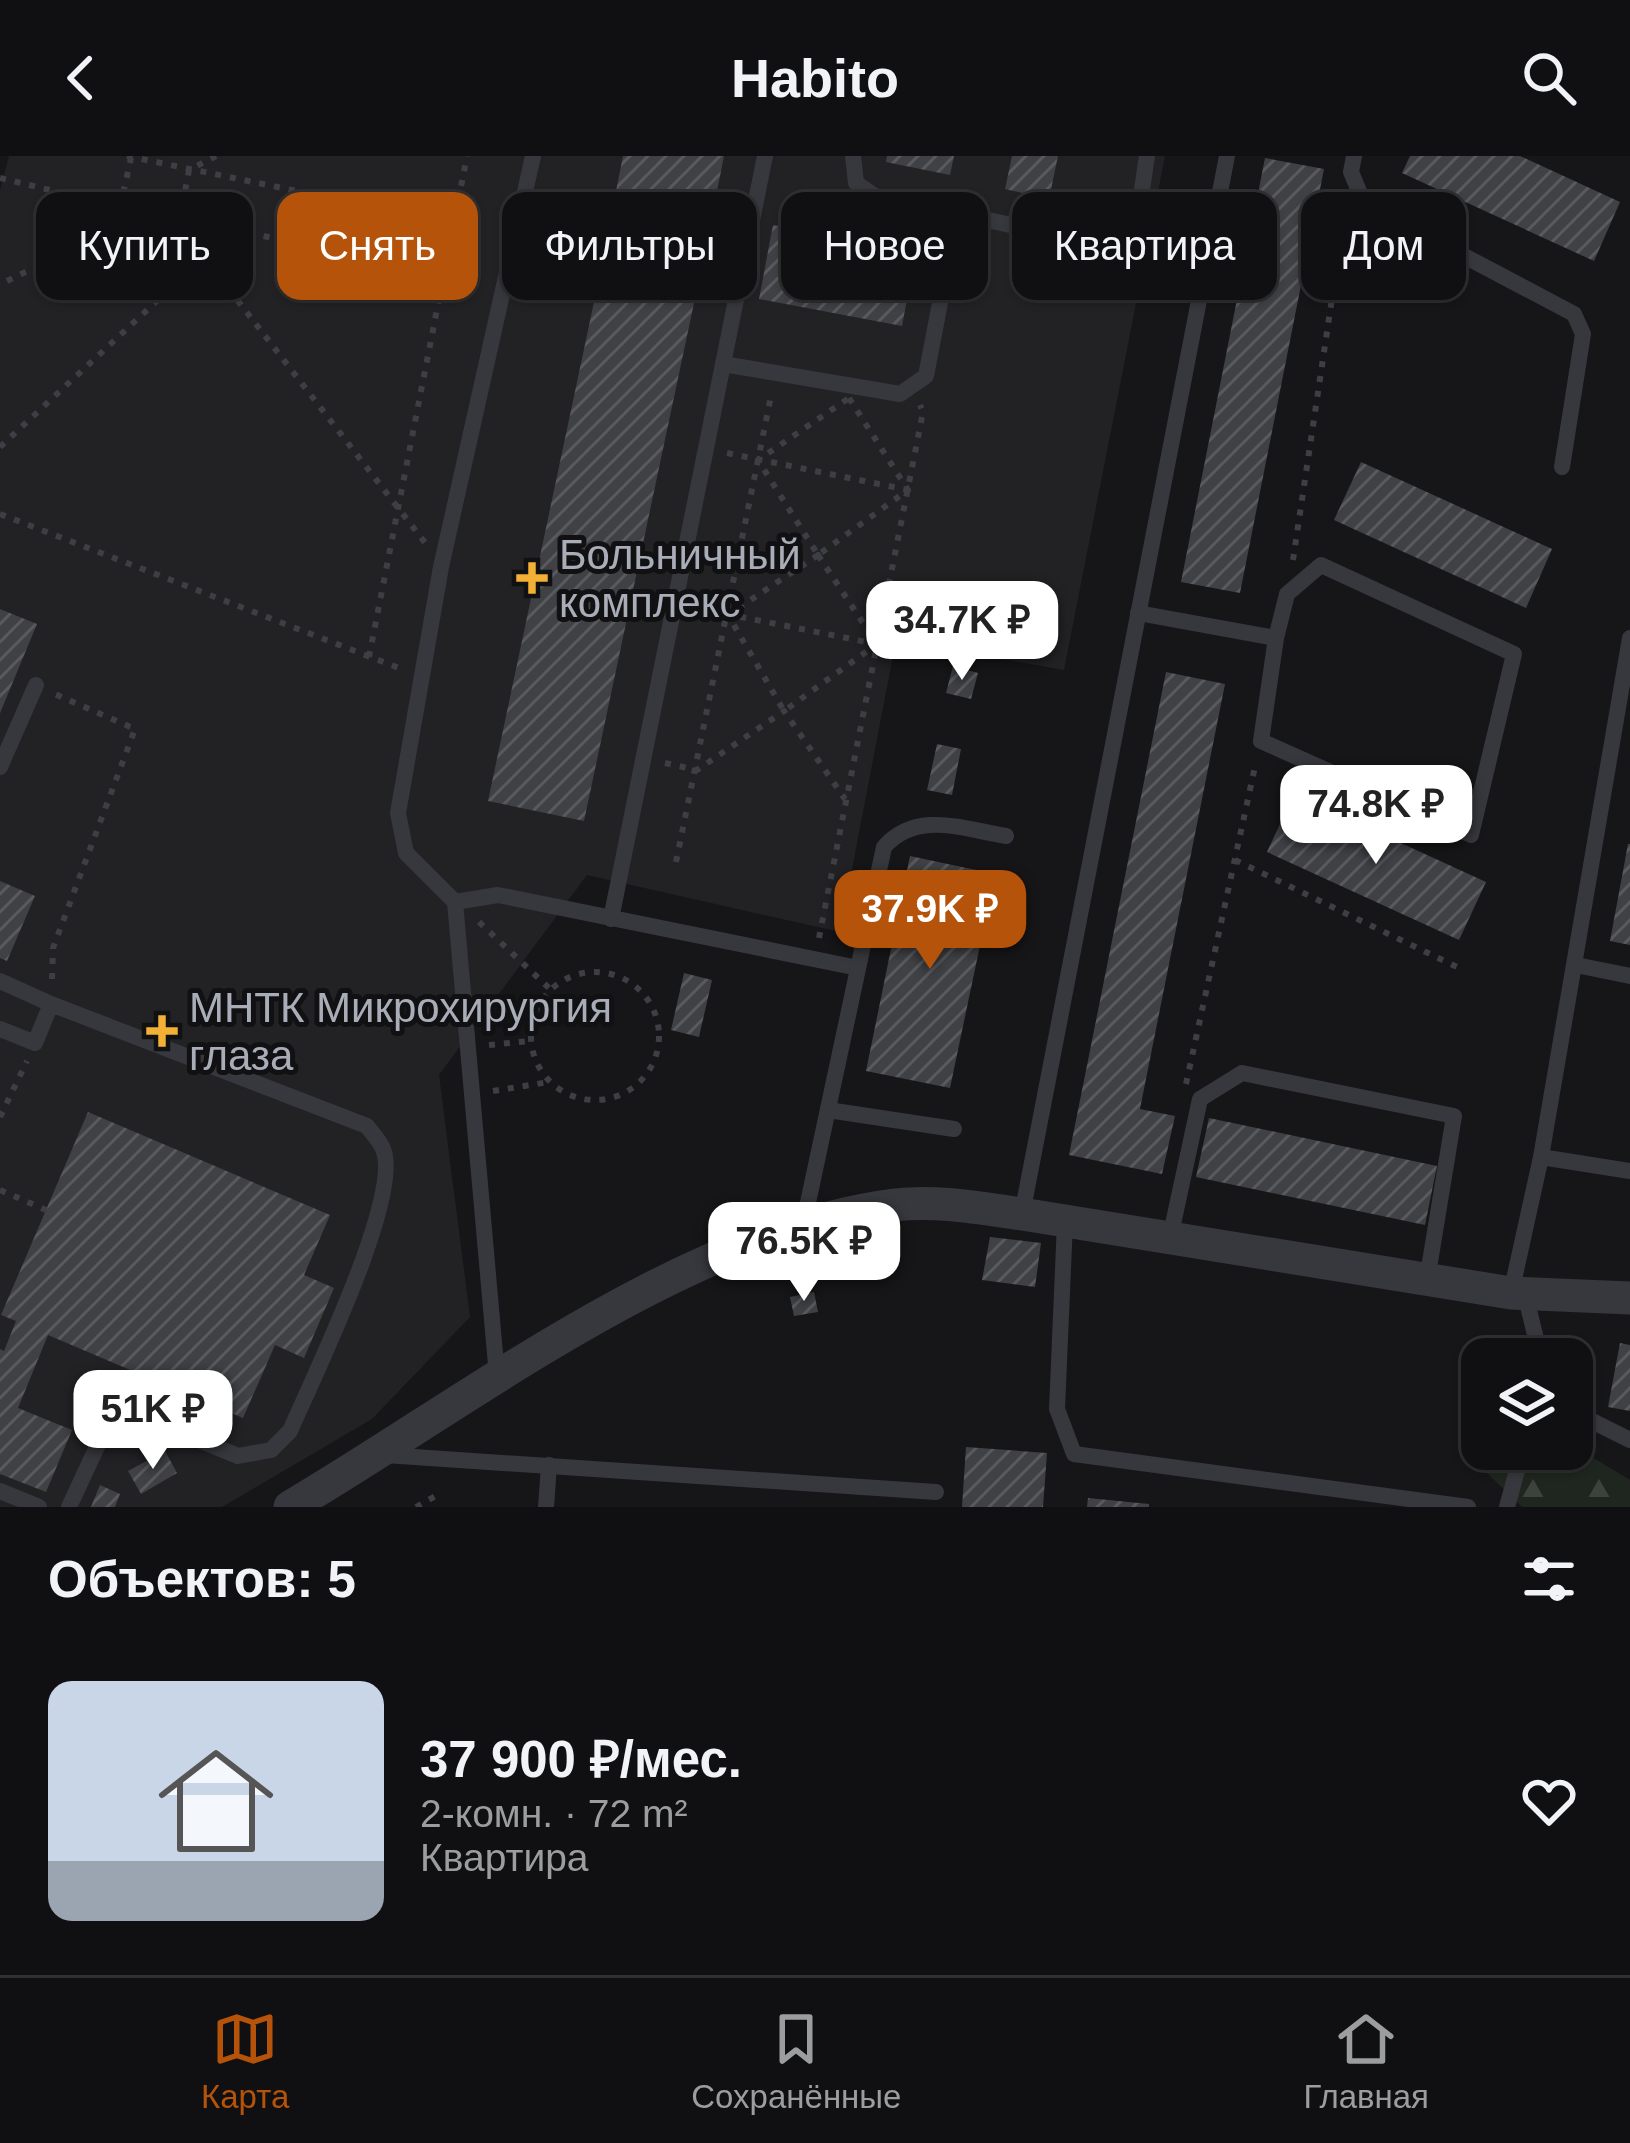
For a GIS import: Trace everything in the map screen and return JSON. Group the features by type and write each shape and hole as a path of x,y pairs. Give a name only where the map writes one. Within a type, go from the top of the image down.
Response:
{"street":[{"path":"290,1507 497,1377 680,1275 803,1226 893,1205 941,1203 1022,1214 1518,1293 1630,1298"}],"lane":[{"path":"497,1377 455,902 406,853 398,813 441,567 533,156"},
{"path":"611,919 765,156"},
{"path":"853,156 852,175 875,196 1012,224"},
{"path":"1139,192 1147,156"},
{"path":"1220,192 1227,156"},
{"path":"1352,164 1364,203 1574,314 1583,334 1562,467"},
{"path":"723,364 900,394 914,390 926,376 941,300"},
{"path":"1022,1214 1198,300"},
{"path":"1321,565 1514,654 1471,835 1261,741 1276,638 1288,594 1321,565"},
{"path":"1138,613 1276,638"},
{"path":"1534,1338 1518,1293 1622,739 1630,638"},
{"path":"0,766 36,685"},
{"path":"803,1226 884,848 900,829 925,823 1006,836"},
{"path":"455,902 498,895 858,968"},
{"path":"1576,965 1630,976"},
{"path":"0,982 367,1126 385,1151 384,1190 365,1255 290,1431 271,1450 238,1456 116,1406 70,1507"},
{"path":"0,1029 35,1042 51,1004"},
{"path":"1170,1238 1200,1099 1242,1073 1454,1116 1427,1280"},
{"path":"828,1110 954,1129"},
{"path":"1541,1157 1630,1171"},
{"path":"1065,1222 1057,1409 1074,1454 1468,1507"},
{"path":"1593,1422 1630,1440"},
{"path":"378,1455 936,1492"},
{"path":"546,1507 549,1466"},
{"path":"1507,1507 1517,1470"},
{"path":"0,1491 39,1507"}],"path":[{"path":"189,170 217,156"},
{"path":"459,192 467,156"},
{"path":"123,192 129,157 148,157 299,192"},
{"path":"1288,594 1352,164"},
{"path":"185,192 189,170"},
{"path":"0,178 58,192"},
{"path":"7,281 36,267"},
{"path":"0,447 158,300"},
{"path":"238,300 398,502 441,567"},
{"path":"369,656 438,300"},
{"path":"676,862 775,374"},
{"path":"814,959 923,412 914,390"},
{"path":"758,460 849,398 908,490"},
{"path":"706,448 908,490"},
{"path":"758,460 877,644"},
{"path":"728,615 908,490"},
{"path":"0,514 419,676"},
{"path":"675,604 877,644"},
{"path":"728,615 784,711 846,801"},
{"path":"644,759 697,770 877,644"},
{"path":"36,685 135,729 53,948 51,1004"},
{"path":"1200,1099 1185,1085 1261,741"},
{"path":"1235,860 1457,967"},
{"path":"455,902 550,989"},
{"path":"572,976 617,977 655,1010 660,1031 657,1059 639,1083 619,1096 595,1101 569,1095 549,1082 529,1041 532,1015 550,989 572,976"},
{"path":"468,1047 529,1041"},
{"path":"0,1117 35,1042"},
{"path":"472,1095 549,1082"},
{"path":"0,1190 46,1210"},
{"path":"416,1507 441,1493"}],"shaded area":[{"path":"9,156 1165,156 1158,192 1012,192 1012,300 1137,300 1064,670 896,640 840,932 587,875 439,1075 470,1317 372,1419 222,1507 0,1507 0,190"}],"green space":[{"path":"1593,1458 1630,1480 1630,1507 1522,1507 1484,1470 1593,1470"}],"building":[{"path":"623,156 724,156 717,192 616,192"},
{"path":"887,156 954,156 950,175 886,162"},
{"path":"1012,156 1058,156 1050,192 1005,189"},
{"path":"1410,156 1520,156 1620,202 1594,261 1466,202 1466,192 1443,192 1402,173"},
{"path":"1265,158 1324,169 1319,192 1301,192 1301,285 1240,593 1181,582 1237,300 1277,300 1277,192 1258,192"},
{"path":"773,225 781,227 781,300 907,300 902,326 759,299"},
{"path":"594,300 695,300 584,821 488,801"},
{"path":"1361,462 1552,549 1526,608 1334,520"},
{"path":"0,609 37,624 0,713"},
{"path":"953,666 978,673 971,699 946,693"},
{"path":"1166,672 1225,684 1140,1109 1175,1116 1162,1174 1069,1155"},
{"path":"937,744 961,749 952,795 927,790"},
{"path":"1294,794 1486,882 1459,940 1267,852"},
{"path":"1630,844 1630,945 1610,941"},
{"path":"910,856 995,874 950,1088 866,1071"},
{"path":"0,881 35,896 7,961 0,958"},
{"path":"684,973 712,980 699,1037 671,1030"},
{"path":"88,1112 330,1215 304,1275 334,1288 304,1358 275,1345 243,1418 48,1335 18,1408 72,1430 46,1492 0,1474 0,1349 4,1351 16,1321 1,1315"},
{"path":"1209,1118 1437,1166 1425,1225 1196,1177"},
{"path":"990,1237 1041,1243 1035,1287 982,1280"},
{"path":"814,1292 818,1312 794,1316 790,1297"},
{"path":"1620,1343 1630,1345 1630,1411 1608,1407"},
{"path":"966,1447 1047,1453 1043,1507 962,1507"},
{"path":"165,1451 177,1473 141,1494 128,1471"},
{"path":"100,1485 120,1494 115,1507 91,1507"},
{"path":"1088,1498 1149,1504 1149,1507 1087,1507"}],"place":[{"name":"Больничный комплекс","path":"532,578"},
{"name":"МНТК Микрохирургия глаза","path":"162,1031"}]}
